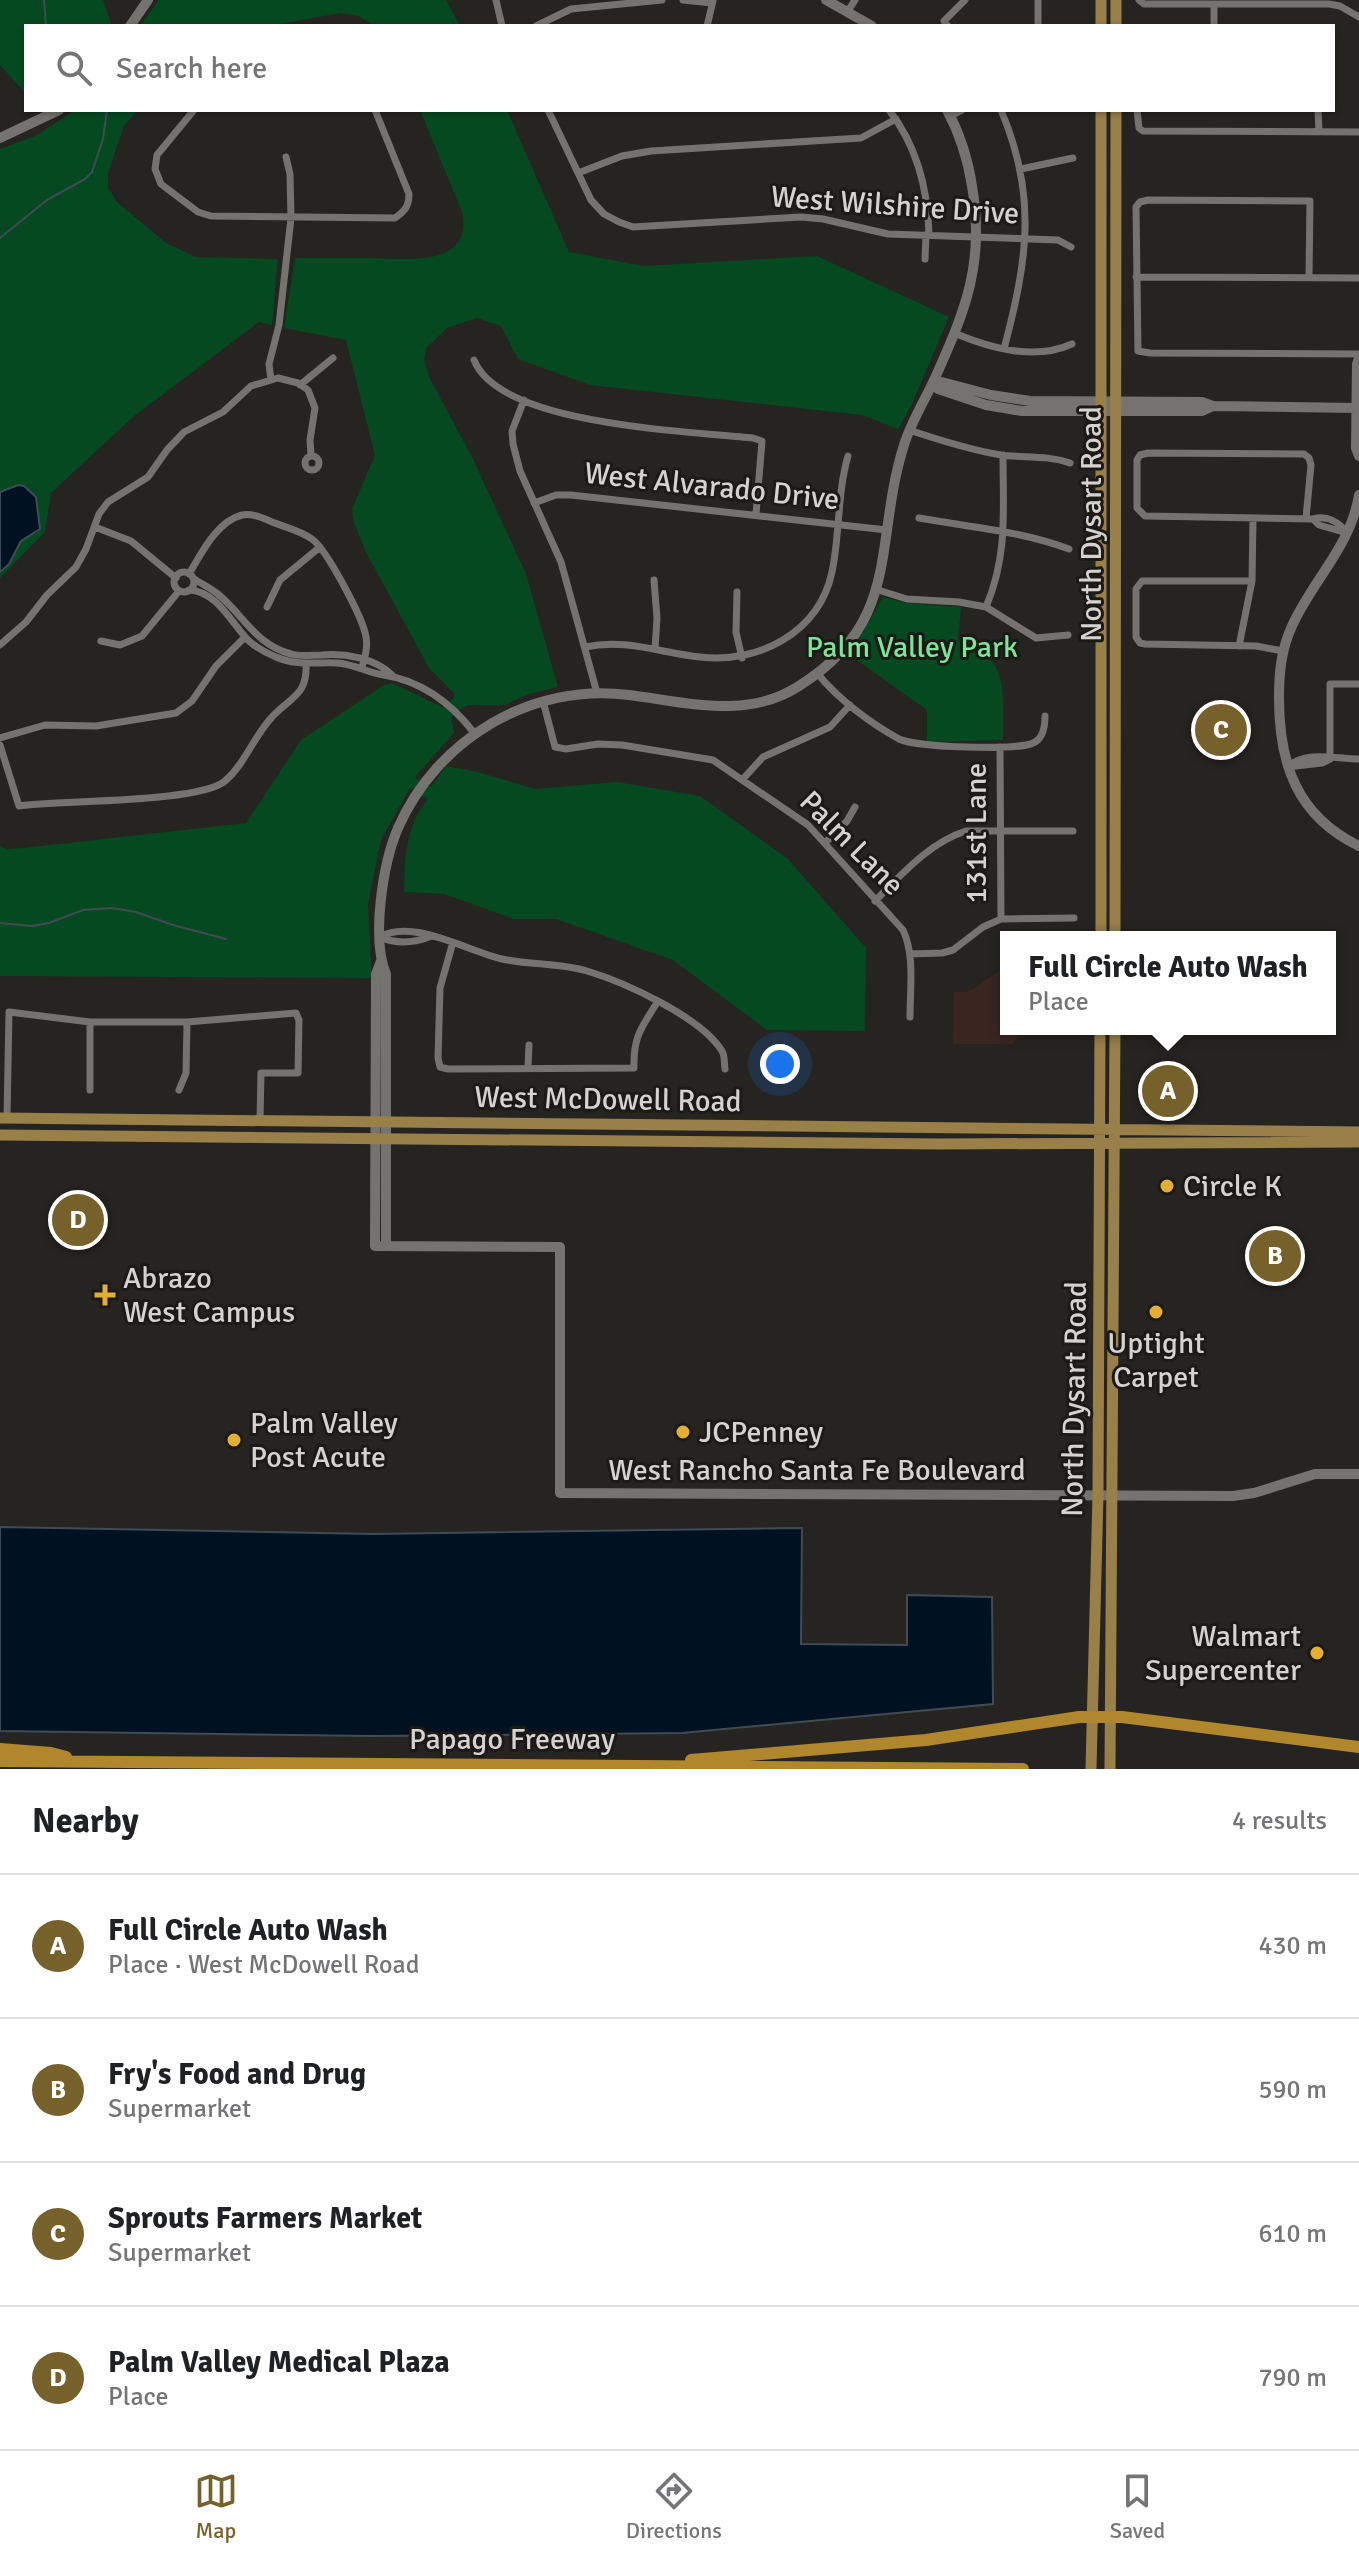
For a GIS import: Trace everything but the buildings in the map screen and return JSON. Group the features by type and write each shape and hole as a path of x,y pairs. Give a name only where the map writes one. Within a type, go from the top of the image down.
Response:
{"highway":[{"path":"657,1766 701,1758 926,1740 1092,1717 1359,1747"},
{"path":"0,1749 51,1753 85,1762"},
{"name":"Papago Freeway","path":"0,1761 1023,1769"}],"main road":[{"path":"1101,0 1101,24"},
{"path":"1116,0 1116,24"},
{"name":"North Dysart Road","path":"1101,112 1101,931"},
{"name":"North Dysart Road","path":"1115,931 1116,112"},
{"name":"North Dysart Road","path":"1091,1769 1098,1495 1100,1035"},
{"name":"North Dysart Road","path":"1110,1769 1115,1035"},
{"name":"West McDowell Road","path":"3,1118 743,1125 1100,1136"},
{"path":"742,1141 743,1125"},
{"name":"West McDowell Road","path":"0,1135 742,1141 1359,1132"},
{"name":"West McDowell Road","path":"1238,1136 1359,1142"}],"street":[{"path":"131,24 148,0"},
{"path":"496,0 502,24"},
{"path":"540,24 571,9 662,0"},
{"path":"683,0 712,2 707,24"},
{"path":"826,0 869,24"},
{"path":"848,11 855,0"},
{"path":"946,23 965,0"},
{"path":"1038,0 1038,24"},
{"path":"1139,0 1144,4 1329,4 1349,10 1359,17"},
{"path":"1349,10 1353,0"},
{"path":"1214,4 1214,24"},
{"path":"0,138 55,112"},
{"path":"191,112 157,155 155,169 161,184 198,212 211,216 395,218 404,211 409,194 376,112"},
{"path":"549,112 578,173 622,156 651,151 861,138 896,119"},
{"path":"891,112 921,172 928,235 925,259"},
{"path":"1002,112 1021,169 1025,196 1021,286 1004,349"},
{"path":"1137,112 1139,128 1143,131 1359,132"},
{"path":"1318,112 1319,131"},
{"path":"381,1138 376,974 381,961 382,890 388,857 401,821 425,782 444,760 475,734 506,715 543,701 597,693 704,707 731,706 788,692 834,659 855,634 878,590 900,459 909,430 954,333 971,283 978,220 969,166 949,113"},
{"path":"271,380 269,364 279,325 291,218 290,174 286,157"},
{"path":"1021,169 1073,158"},
{"name":"West Wilshire Drive","path":"578,173 596,207 633,227 801,217 823,219 873,232 1058,240 1071,247"},
{"path":"1309,277 1310,201 1148,200 1136,207 1138,351 1359,356 1356,448 1359,456"},
{"path":"1136,277 1359,278"},
{"path":"954,333 977,343 1004,349 1043,352 1072,344"},
{"path":"300,385 333,358"},
{"path":"474,360 480,374 492,385 560,412 609,423 762,441 756,514"},
{"path":"0,645 26,622 47,595 76,567 99,514 108,502 148,477 184,432 223,412 251,386 271,380 289,380 300,385 313,398 311,455"},
{"path":"934,380 938,389 998,407 1044,412 1101,407 1202,411 1213,406 1358,408"},
{"path":"524,400 512,431 513,444 520,471 561,562 597,693"},
{"path":"909,430 972,449 1070,463"},
{"path":"1309,519 1311,465 1304,454 1140,455 1137,460 1137,508 1145,516 1309,519 1321,517 1340,523 1348,534"},
{"path":"986,607 1000,569 1003,455"},
{"path":"585,647 613,642 715,659 742,658 773,646 799,627 817,606 828,586 848,456"},
{"name":"West Alvarado Drive","path":"534,503 556,495 571,495 887,530"},
{"path":"1359,495 1348,534 1294,621 1283,651 1279,712 1287,767 1301,795 1317,817 1359,846"},
{"path":"189,590 194,583 191,576 206,545 234,519 256,515 304,535 320,547 329,559 366,633 363,664"},
{"path":"919,518 1041,538 1069,549"},
{"path":"1239,646 1252,581 1253,518"},
{"path":"95,527 131,541 176,578"},
{"path":"267,607 280,580 320,547"},
{"path":"179,591 175,586 176,578 181,573 191,576 219,595 256,636 273,647 299,655 330,654 363,664 383,675 392,675 431,692 452,707 475,734"},
{"path":"654,580 657,618 655,649"},
{"path":"1252,581 1142,581 1138,584 1136,637 1140,643 1239,646 1283,651"},
{"path":"101,641 120,645 142,636 179,591 195,590 210,598 245,637 272,656 306,663 363,664"},
{"path":"878,590 907,599 986,607 1036,638 1068,635"},
{"path":"737,592 736,632 742,658"},
{"path":"0,738 45,725 96,726 176,713 192,701 216,666 245,637"},
{"path":"0,745 19,806 48,801 152,797 215,788 231,775 272,716 302,689 307,675 306,663"},
{"path":"817,673 850,705 900,740 918,745 1027,745 1038,741 1045,716"},
{"path":"1330,759 1330,684 1359,684"},
{"name":"Palm Lane","path":"543,701 555,747 622,745 700,756 713,760 743,779 796,816 825,843 903,930 910,954"},
{"path":"743,779 763,757 830,727 850,705"},
{"name":"131st Lane","path":"1000,747 1001,919"},
{"path":"1287,767 1307,757 1359,759"},
{"path":"825,843 847,821 855,807"},
{"path":"875,901 902,874 951,835 966,831 1073,831"},
{"path":"910,1017 910,954 953,950 983,927 1001,919 1074,918"},
{"path":"380,937 391,931 417,931 503,959 587,971 644,993 709,1037 724,1053 725,1069"},
{"path":"453,942 440,988 440,1067 634,1068 634,1044 638,1031 658,1001"},
{"path":"3,1118 9,1012 90,1022 187,1022 296,1013 299,1020 298,1073 261,1073 260,1120"},
{"path":"90,1022 90,1090"},
{"path":"179,1090 186,1073 187,1022"},
{"path":"528,1067 529,1045"},
{"name":"West Rancho Santa Fe Boulevard","path":"381,1138 381,1246 560,1247 560,1493 1233,1496 1254,1493 1315,1474 1359,1474"}],"shaded area":[{"path":"1000,970 1000,1035 1020,1035 1013,1044 953,1044 954,992 969,992"}],"green space":[{"path":"0,0 103,0 111,24 24,24 24,92 0,65"},
{"path":"159,0 446,0 459,24 372,24 358,16 341,13 280,24 141,24"},
{"path":"73,112 136,112 124,126 108,173 108,187 117,202 166,243 196,257 278,259 272,325 259,322 133,417 51,493 45,532 0,578 0,149 35,136"},
{"path":"421,112 508,112 569,252 644,266 817,256 949,317 898,429 862,415 590,385 518,359 501,326 477,318 447,328 427,347 424,360 429,377 472,457 526,574 558,687 526,695 505,705 467,705 451,717 454,733 415,777 431,787 446,766 535,789 617,782 700,796 788,859 866,948 865,1031 767,1030 673,960 556,919 514,919 444,894 404,892 411,832 428,799 410,788 381,840 368,904 372,978 0,976 0,846 23,848 246,823 301,740 384,685 392,683 442,707 454,698 454,693 429,668 366,552 354,523 352,509 375,455 346,340 284,328 295,258 418,259 434,256 458,243 463,230 462,212"},
{"name":"Palm Valley Park","path":"883,597 906,603 961,607 958,641 988,657 1000,679 1003,740 927,742 927,710 847,653"}],"water":[{"path":"18,485 24,486 36,497 40,529 21,541 9,564 0,572 0,492"},
{"path":"0,1527 374,1534 802,1528 801,1644 907,1645 907,1595 992,1597 993,1704 682,1733 373,1736 0,1731"}],"waterway":[{"path":"44,0 46,24"},
{"path":"0,238 47,200 92,172 103,139 107,112"},
{"path":"0,923 32,926 83,910 112,908 136,912 226,939"}],"place":[{"name":"Sprouts Farmers Market","path":"1221,730"},
{"name":"Full Circle Auto Wash","path":"1168,1091"},
{"name":"Circle K","path":"1167,1186"},
{"name":"Palm Valley Medical Plaza","path":"78,1220"},
{"name":"Fry's Food and Drug","path":"1275,1256"},
{"name":"Abrazo West Campus","path":"105,1295"},
{"name":"Uptight Carpet","path":"1156,1312"},
{"name":"JCPenney","path":"683,1432"},
{"name":"Palm Valley Post Acute","path":"234,1440"},
{"name":"Walmart Supercenter","path":"1317,1653"}]}
